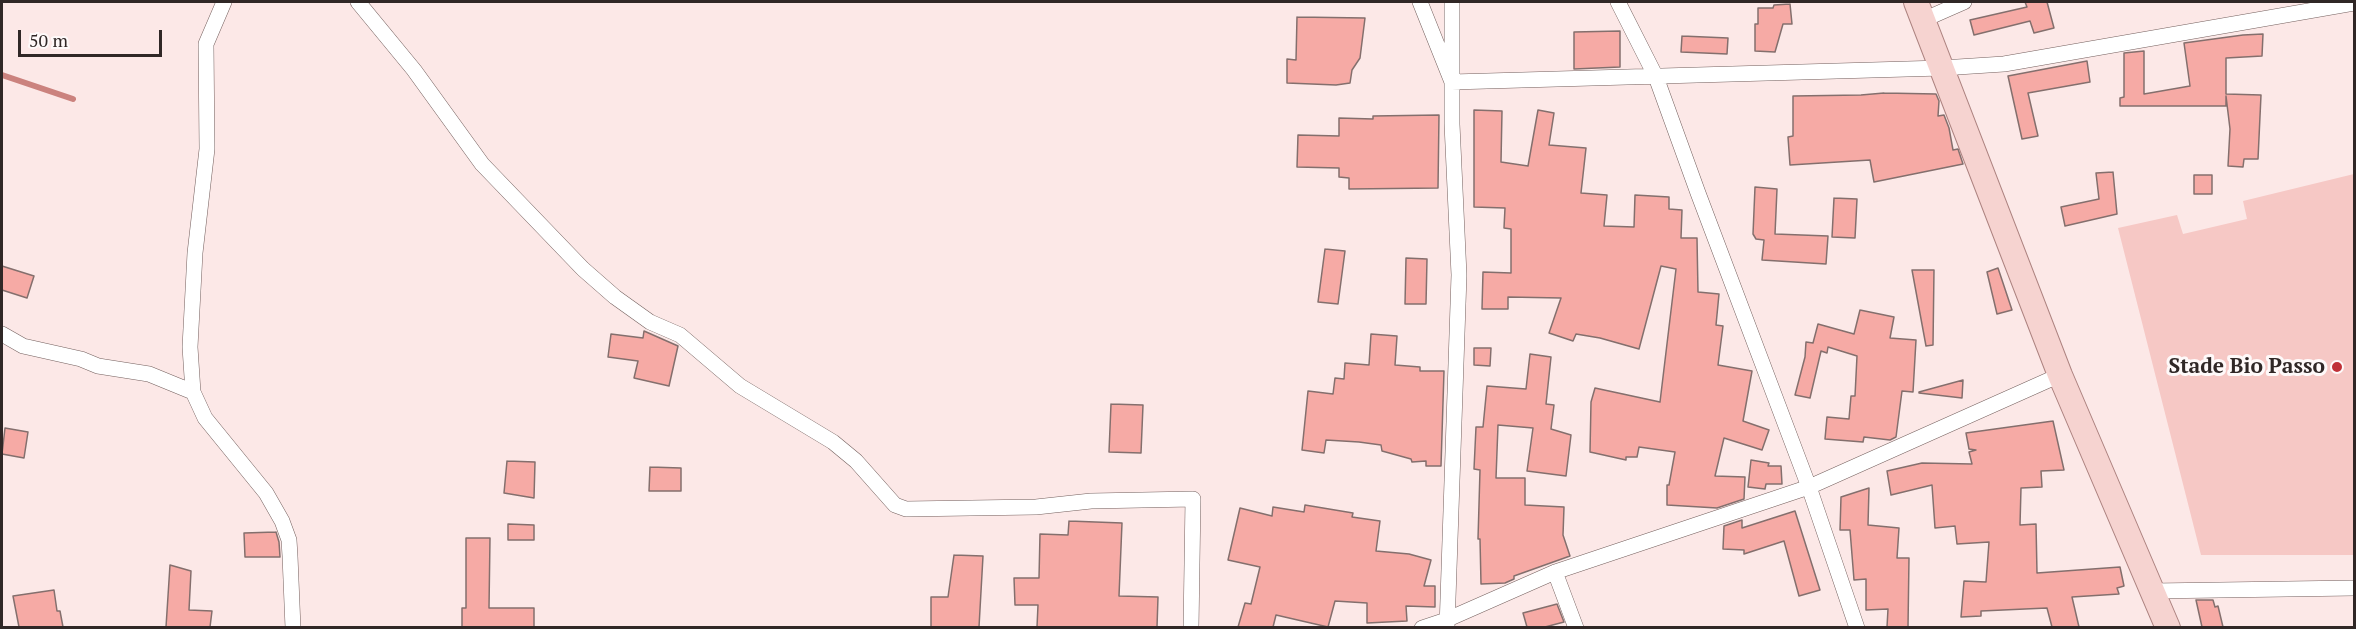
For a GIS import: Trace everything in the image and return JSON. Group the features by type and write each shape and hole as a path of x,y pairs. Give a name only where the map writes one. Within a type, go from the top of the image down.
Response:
{"main road":[{"path":"1920,11 2060,375 2168,627"}],"street":[{"path":"224,2 206,44 207,149 195,253 190,346 193,392 205,418 266,493 282,521 290,548 293,627"},
{"path":"358,2 414,70 482,164 583,269 615,297 650,322 680,335 740,386 833,442 856,461 895,505 906,509 1036,507 1091,501 1193,500 1191,627"},
{"path":"1420,2 1452,82"},
{"path":"1447,623 1459,275 1452,82 1452,2"},
{"path":"1618,2 1656,77 1809,487 1857,627"},
{"path":"1920,11 1964,2"},
{"path":"1452,82 1942,68 2004,64 2326,6 2355,3"},
{"path":"2,334 23,345 81,359 98,366 149,374 193,392"},
{"path":"1422,627 1447,623 1556,572 1809,487 2060,375"},
{"path":"1556,572 1576,627"},
{"path":"2153,591 2355,588"}],"shaded area":[{"path":"2354,174 2354,555 2201,555 2118,228 2177,215 2183,234 2247,219 2243,201"}],"building":[{"path":"2025,2 2047,2 2054,28 2034,33 2030,21 1974,35 1970,20 2027,7"},
{"path":"1790,4 1792,24 1783,24 1775,52 1755,51 1755,24 1758,24 1758,8 1773,8 1774,5"},
{"path":"1297,17 1365,18 1360,58 1352,70 1350,83 1336,85 1287,83 1287,59 1296,60"},
{"path":"1620,31 1620,67 1574,69 1574,32"},
{"path":"2263,34 2262,56 2226,58 2226,94 2261,95 2258,159 2244,159 2243,167 2228,166 2230,129 2226,96 2226,106 2120,106 2120,98 2124,97 2124,53 2144,51 2144,94 2190,86 2184,43"},
{"path":"1682,36 1728,38 1727,54 1681,52"},
{"path":"2087,61 2090,82 2028,93 2038,136 2022,139 2008,76"},
{"path":"1936,94 1939,101 1938,116 1944,115 1953,150 1958,149 1963,164 1874,182 1870,160 1790,165 1788,137 1793,136 1793,96"},
{"path":"1474,110 1502,111 1501,162 1528,166 1538,110 1554,113 1549,145 1586,148 1581,193 1607,195 1604,226 1634,227 1635,195 1669,197 1669,209 1682,210 1681,238 1697,238 1698,292 1719,294 1716,325 1723,326 1718,365 1752,371 1743,421 1769,430 1762,450 1724,438 1715,476 1745,477 1744,499 1717,508 1667,505 1667,485 1669,485 1675,452 1639,447 1637,457 1626,457 1626,460 1590,452 1591,402 1595,388 1660,402 1676,269 1661,266 1639,349 1600,338 1576,334 1573,341 1549,333 1561,298 1508,297 1508,309 1482,309 1483,272 1511,273 1511,229 1504,228 1505,208 1474,207"},
{"path":"1439,115 1438,188 1349,189 1349,178 1339,177 1339,168 1297,167 1298,135 1339,136 1339,118 1373,119 1373,116"},
{"path":"2113,172 2117,214 2065,226 2061,207 2099,199 2096,173"},
{"path":"2194,175 2212,175 2212,194 2194,194"},
{"path":"1755,187 1777,189 1775,234 1828,236 1826,264 1762,260 1764,240 1756,239 1753,234"},
{"path":"1834,198 1857,199 1855,238 1832,237"},
{"path":"1325,249 1345,251 1338,304 1318,302"},
{"path":"1406,258 1427,259 1426,304 1405,304"},
{"path":"2,266 34,276 27,298 2,290"},
{"path":"1998,268 2012,310 1997,314 1987,272"},
{"path":"1912,270 1934,270 1933,345 1926,346"},
{"path":"1860,310 1894,317 1890,338 1916,340 1913,392 1902,391 1896,437 1890,440 1864,437 1863,442 1825,439 1827,417 1849,419 1851,396 1855,396 1857,356 1828,347 1827,353 1821,351 1810,398 1795,395 1805,357 1806,342 1813,343 1818,324 1854,334"},
{"path":"644,331 678,346 669,386 634,378 638,361 608,357 611,334 643,338"},
{"path":"1371,334 1397,336 1395,365 1420,367 1420,371 1444,371 1441,466 1426,466 1426,461 1412,462 1411,459 1382,451 1381,445 1359,442 1326,440 1324,453 1302,450 1308,391 1333,394 1335,378 1344,379 1345,363 1369,365"},
{"path":"1474,348 1491,348 1490,366 1474,365"},
{"path":"1530,354 1551,357 1546,404 1554,405 1551,429 1571,435 1566,476 1527,471 1533,428 1498,425 1496,478 1525,478 1525,505 1564,507 1563,535 1570,556 1514,576 1514,579 1505,583 1481,584 1480,539 1478,539 1480,470 1474,469 1476,427 1483,427 1487,386 1526,389"},
{"path":"1963,380 1962,398 1919,393 1919,392"},
{"path":"1111,404 1143,405 1141,453 1109,452"},
{"path":"2053,421 2064,470 2041,471 2042,487 2021,488 2020,525 2036,524 2037,573 2120,567 2124,586 2117,588 2119,594 2072,597 2079,627 2052,627 2047,608 1981,611 1981,616 1961,617 1964,581 1986,582 1989,542 1957,544 1955,526 1935,528 1932,485 1891,495 1887,471 1922,463 1972,464 1969,452 1976,450 1969,449 1966,433"},
{"path":"5,428 28,432 24,458 2,454"},
{"path":"1751,460 1769,463 1768,466 1781,466 1782,484 1766,484 1765,489 1748,487"},
{"path":"507,461 535,462 534,498 504,493"},
{"path":"650,467 681,468 681,491 649,491"},
{"path":"1869,488 1868,525 1899,528 1897,558 1909,558 1908,627 1887,627 1888,609 1866,610 1866,579 1854,580 1850,530 1840,530 1841,497"},
{"path":"1305,505 1353,513 1352,517 1380,521 1376,551 1409,554 1431,560 1424,586 1435,586 1435,607 1406,606 1407,621 1367,623 1367,603 1335,601 1328,627 1276,615 1273,627 1238,627 1245,603 1251,604 1260,567 1228,560 1240,508 1272,516 1273,507 1304,512"},
{"path":"1795,511 1820,590 1799,596 1784,541 1744,554 1744,550 1723,549 1724,526 1742,520 1742,528"},
{"path":"1069,521 1122,523 1119,596 1158,597 1157,627 1037,627 1038,605 1015,605 1014,578 1039,578 1040,534 1068,535"},
{"path":"508,524 534,525 534,540 508,540"},
{"path":"276,532 280,557 245,557 244,533"},
{"path":"466,538 490,538 489,608 534,608 534,627 462,627 462,608 466,608"},
{"path":"954,555 983,556 979,627 931,627 931,597 948,597"},
{"path":"170,565 191,571 189,610 212,611 210,627 166,627"},
{"path":"54,590 57,611 60,611 63,627 19,627 13,596"},
{"path":"2196,600 2213,600 2215,607 2218,606 2223,627 2202,627"},
{"path":"1557,604 1564,622 1545,627 1527,627 1523,613"}],"waterway":[{"path":"2,75 73,99"}],"place":[{"name":"Stade Bio Passo","path":"2337,367"}]}
